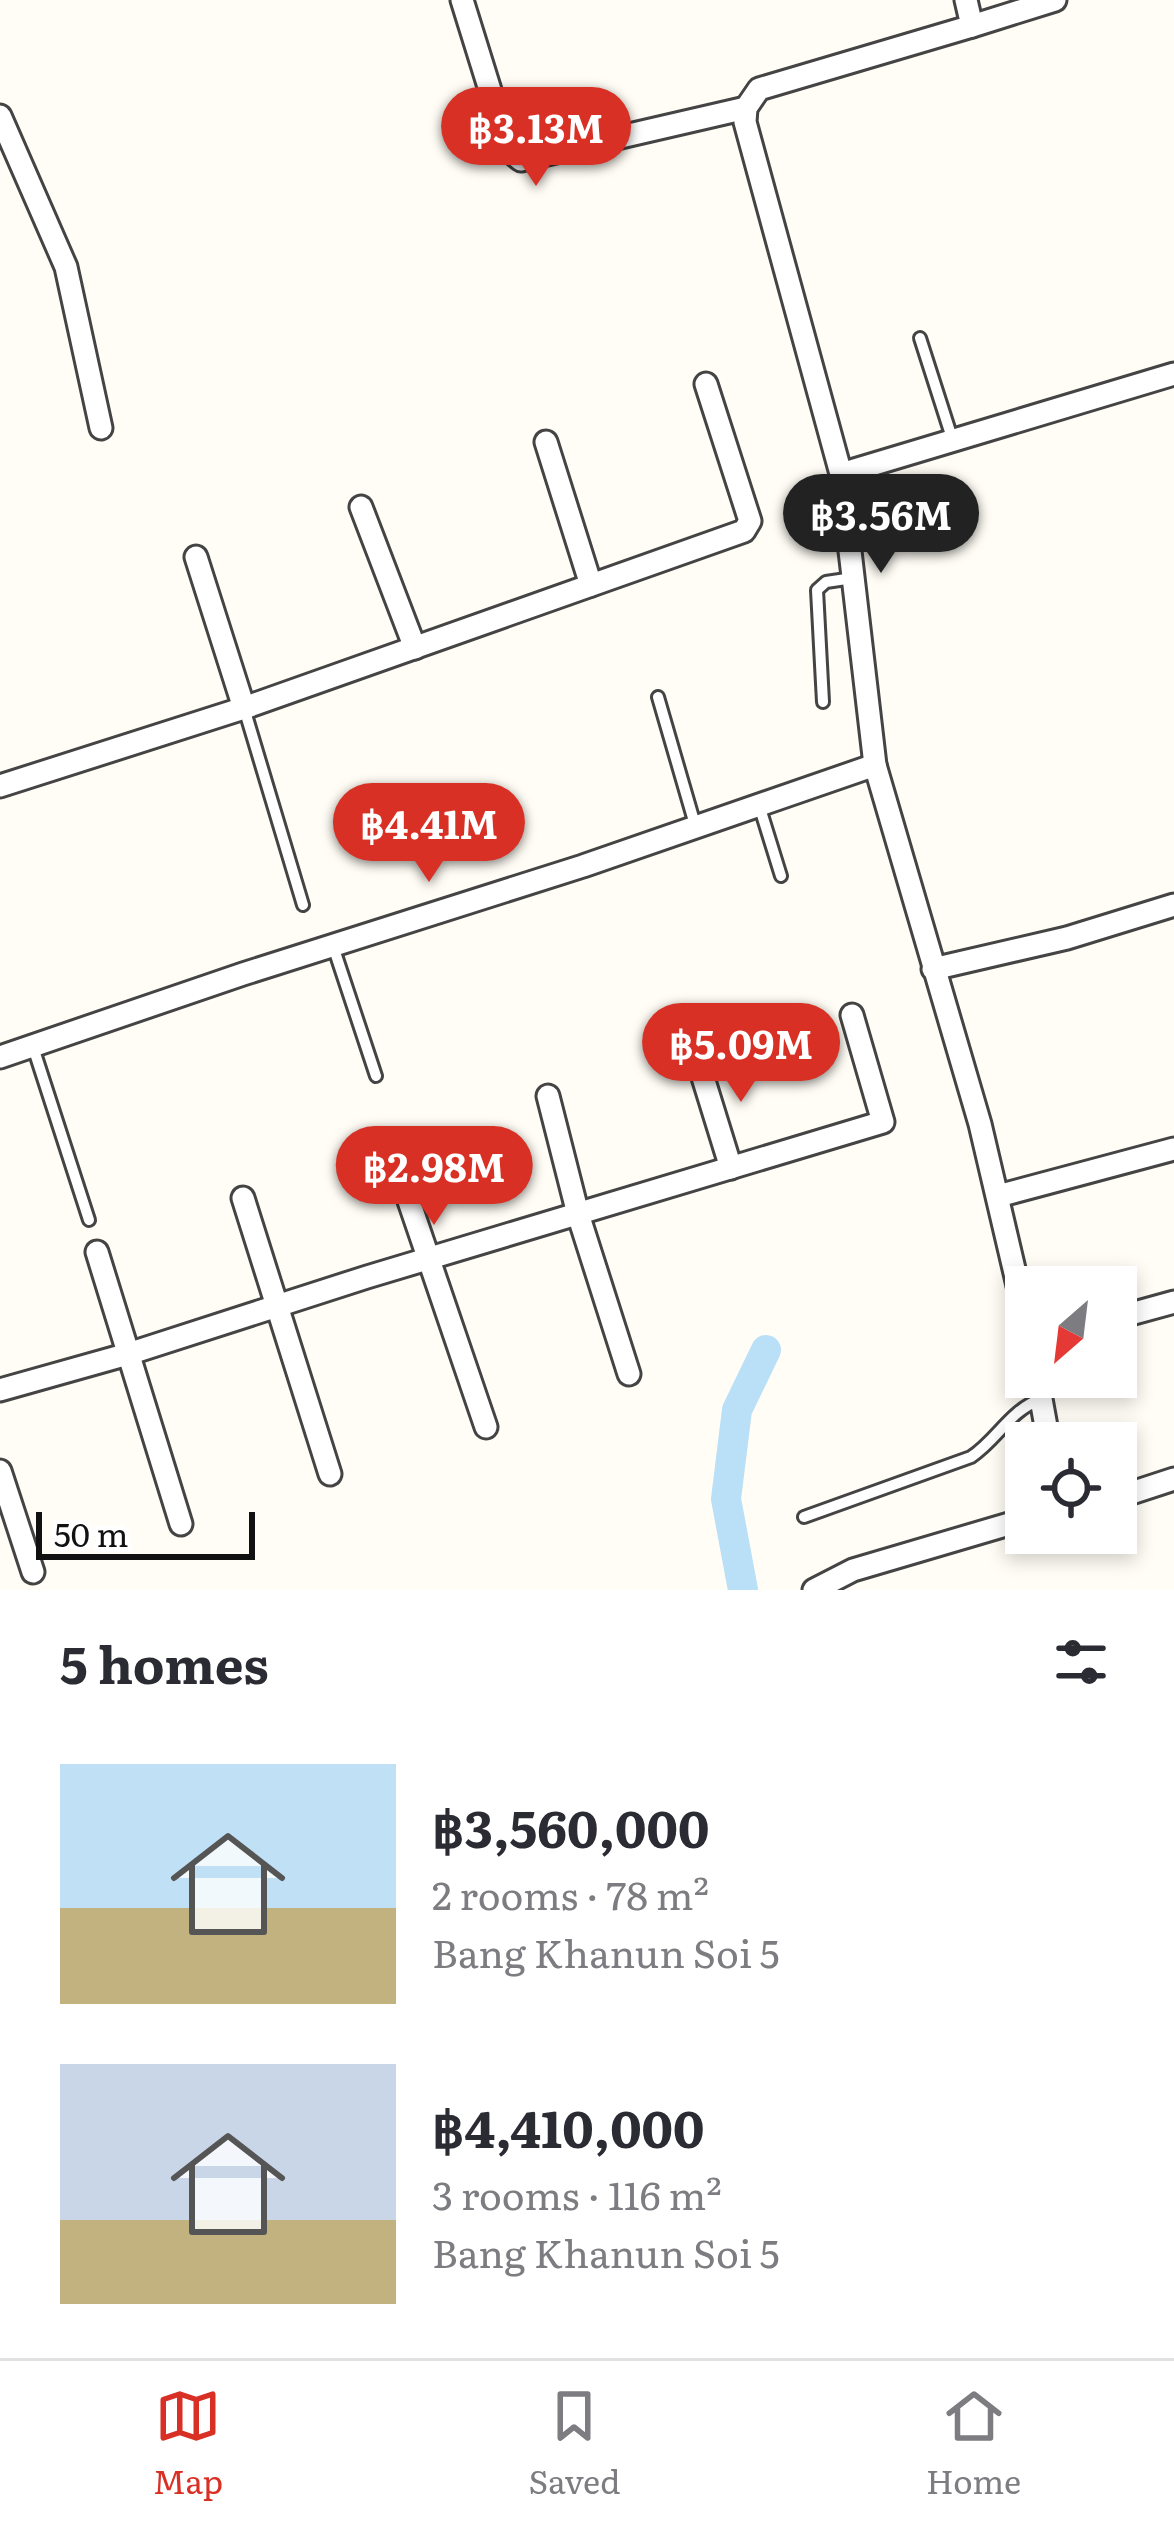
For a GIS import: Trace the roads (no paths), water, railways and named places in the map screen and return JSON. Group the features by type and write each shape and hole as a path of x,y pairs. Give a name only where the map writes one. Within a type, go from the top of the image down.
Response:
{"street":[{"path":"462,0 503,132 511,152 521,160 746,108"},
{"path":"966,0 972,26"},
{"path":"1014,1266 875,765 841,474 746,108 759,88 1055,0"},
{"path":"0,116 66,267 101,428"},
{"path":"841,474 1174,374"},
{"path":"0,786 244,708 748,527 750,521 706,384"},
{"path":"546,442 591,585"},
{"path":"361,507 415,648"},
{"path":"196,557 244,708"},
{"path":"0,1058 875,765"},
{"path":"933,969 1067,938 1174,905"},
{"path":"0,1390 884,1122 852,1015"},
{"path":"698,1058 731,1168"},
{"path":"548,1096 578,1214 629,1374"},
{"path":"998,1196 1174,1149"},
{"path":"395,1160 486,1427"},
{"path":"243,1198 330,1474"},
{"path":"97,1252 181,1524"},
{"path":"1137,1312 1174,1302"},
{"path":"0,1471 33,1572"},
{"path":"1137,1491 1174,1479"},
{"path":"814,1590 853,1570 1005,1525"}],"lane":[{"path":"920,338 953,441"},
{"path":"823,702 817,590 826,582 853,578"},
{"path":"658,698 696,828"},
{"path":"244,708 303,905"},
{"path":"759,805 781,876"},
{"path":"333,946 376,1076"},
{"path":"33,1047 89,1220"},
{"path":"804,1517 971,1457 987,1446 1029,1398"}],"waterway":[{"path":"743,1590 726,1499 737,1410 766,1350"}]}
